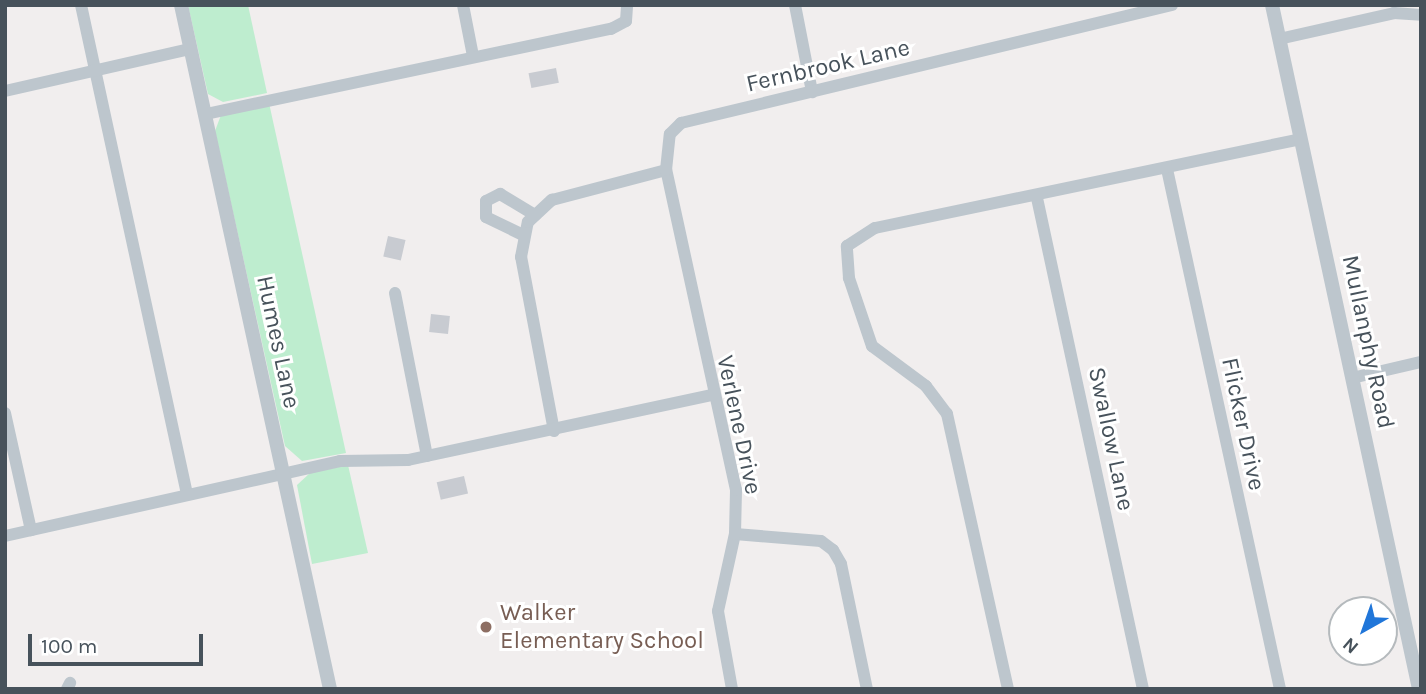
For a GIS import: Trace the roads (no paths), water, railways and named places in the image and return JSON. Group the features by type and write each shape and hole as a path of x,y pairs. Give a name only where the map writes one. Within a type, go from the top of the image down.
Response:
{"street":[{"path":"81,5 97,69 187,495"},
{"name":"Humes Lane","path":"181,5 330,689"},
{"path":"463,5 473,56"},
{"path":"206,114 611,29 626,20 627,5"},
{"path":"795,5 812,92"},
{"name":"Fernbrook Lane","path":"666,170 665,145 681,123 1172,5"},
{"name":"Mullanphy Road","path":"1272,5 1419,689"},
{"path":"1279,39 1394,13 1421,15"},
{"path":"5,91 190,49"},
{"path":"1008,689 947,414 926,386 872,346 849,278 848,246 875,228 1037,198 1301,139"},
{"name":"Flicker Drive","path":"1167,169 1280,689"},
{"path":"554,431 521,257 523,235 535,215 552,200 666,170"},
{"name":"Verlene Drive","path":"666,170 711,395 736,491 735,534 718,611 732,689"},
{"path":"523,235 486,217 486,201 500,194 535,215"},
{"name":"Swallow Lane","path":"1037,198 1143,689"},
{"path":"395,293 427,456"},
{"path":"1352,378 1421,362"},
{"path":"5,536 360,457 427,456 554,431 711,395"},
{"path":"5,414 31,530"},
{"path":"735,534 821,541 833,550 841,564 867,689"}],"place":[{"name":"Walker Elementary School","path":"486,627"}]}
